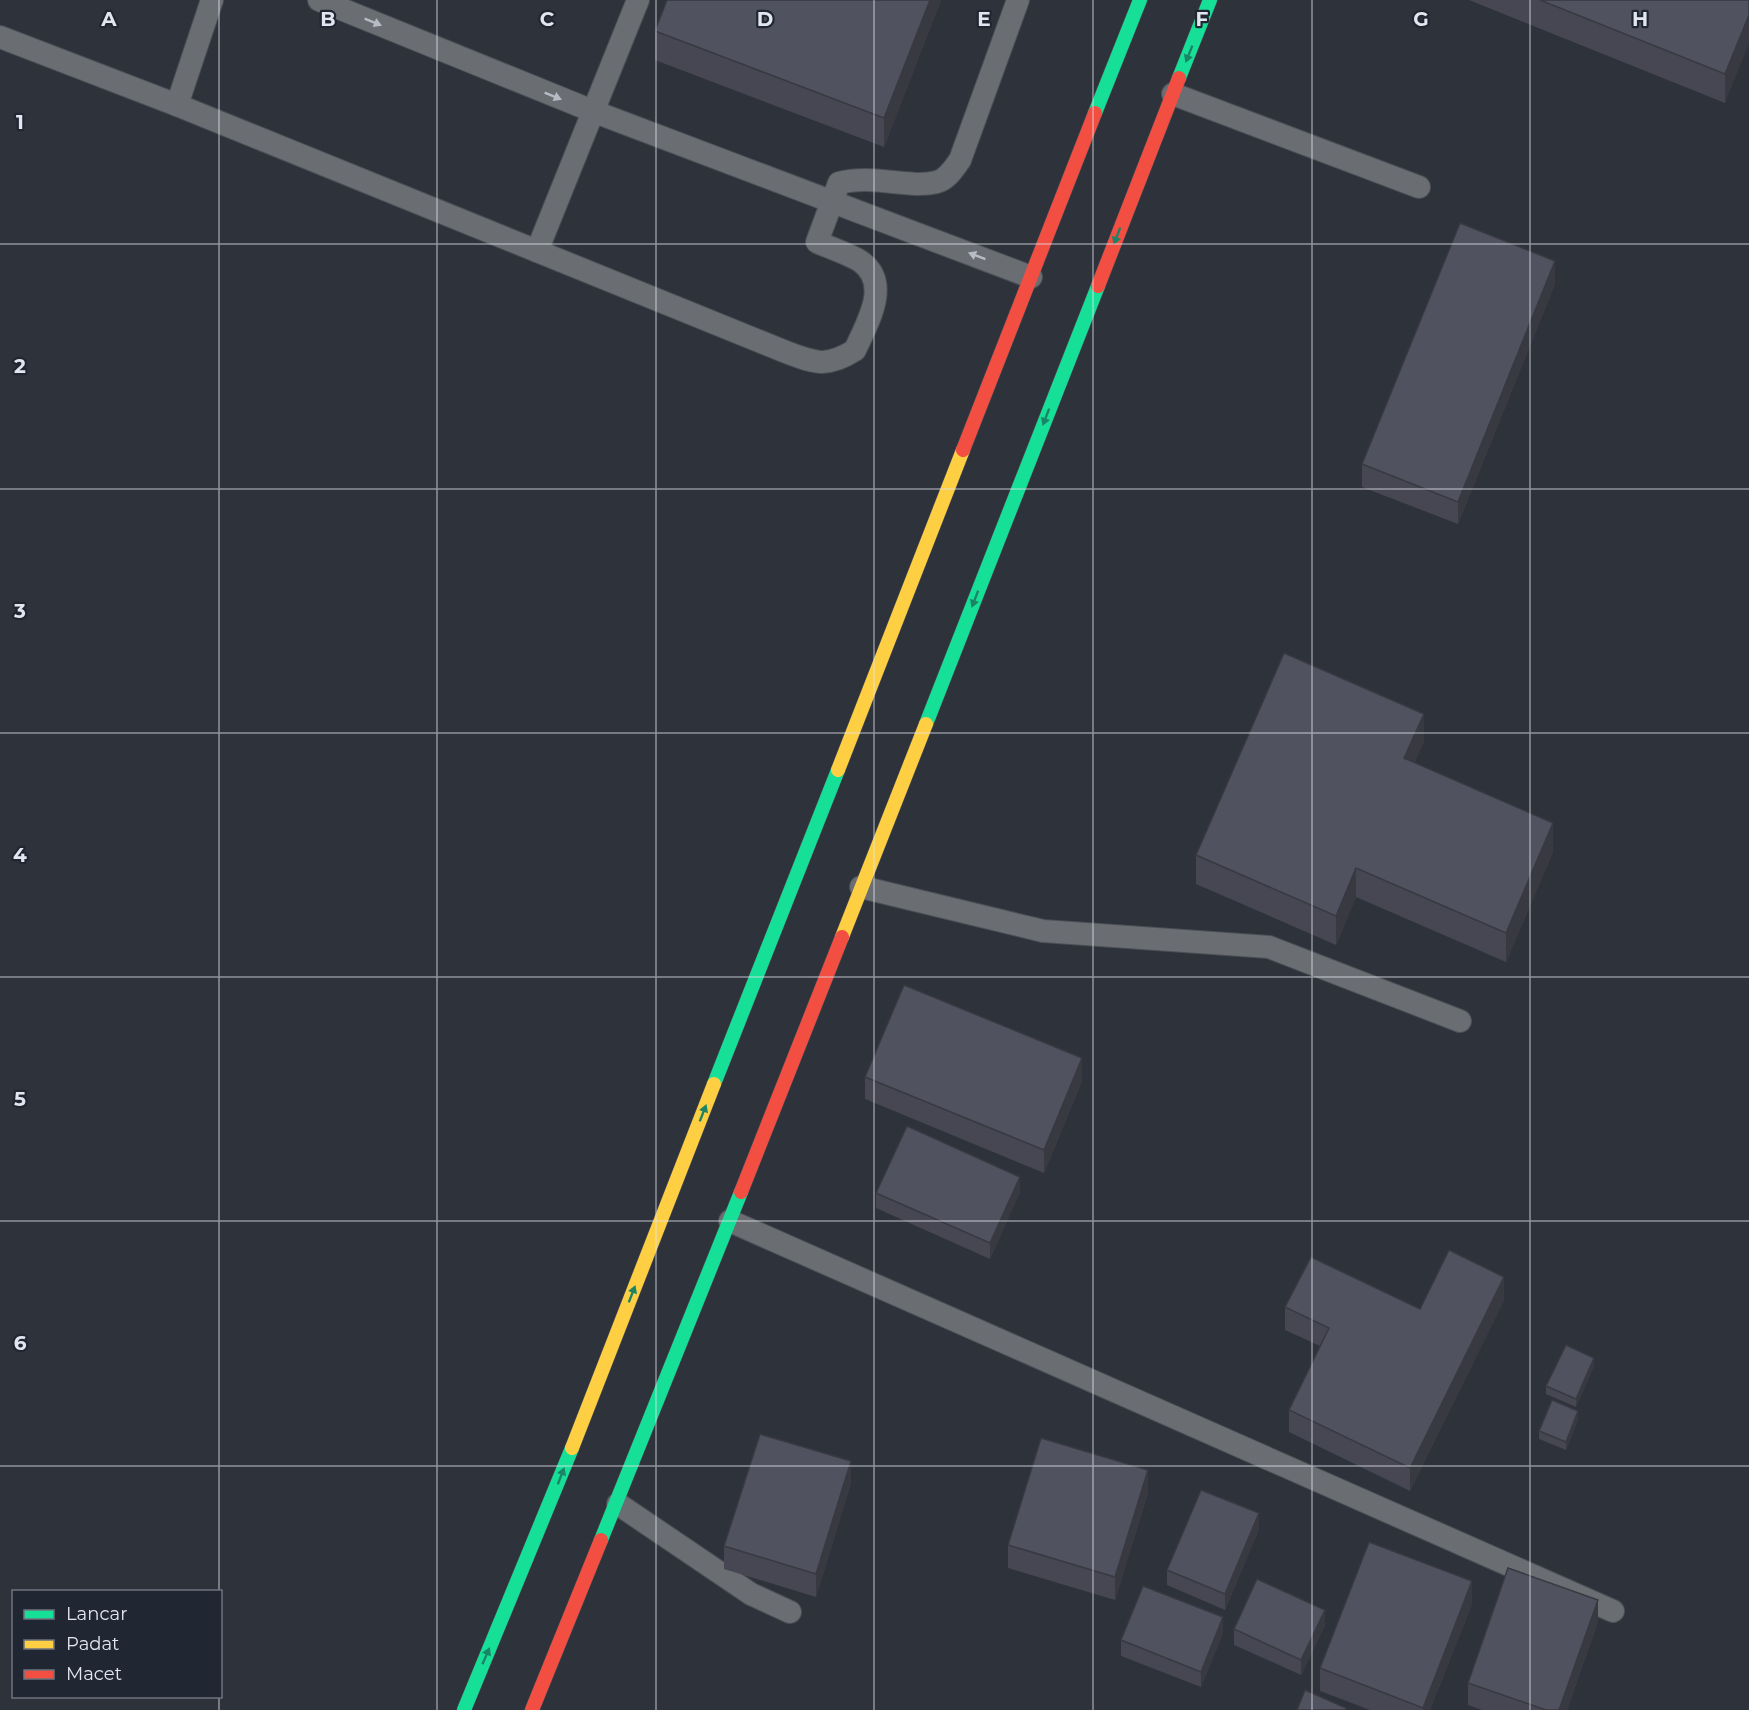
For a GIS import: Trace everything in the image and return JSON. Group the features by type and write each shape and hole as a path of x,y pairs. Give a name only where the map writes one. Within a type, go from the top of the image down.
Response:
{"street":[{"path":"464,1710 536,1538 1140,0"},
{"path":"532,1710 618,1503 730,1221 1210,0"}],"lane":[{"path":"177,105 212,0"},
{"path":"319,0 595,112 833,200 1031,277"},
{"path":"537,251 595,112 638,0"},
{"path":"0,37 177,105 815,363 830,362 855,351 872,310 877,289 873,275 860,262 817,242 839,183 858,178 938,182 950,174 960,160 1018,0"},
{"path":"1173,94 1419,187"},
{"path":"861,887 1043,931 1269,946 1460,1021"},
{"path":"730,1221 1612,1611"},
{"path":"618,1503 751,1594 790,1612"}],"building":[{"path":"667,0 930,0 884,118 655,31"},
{"path":"1540,0 1749,0 1749,15 1725,74"},
{"path":"1460,223 1555,261 1458,502 1362,464"},
{"path":"1284,653 1424,714 1404,758 1553,823 1506,933 1356,868 1336,916 1196,855"},
{"path":"904,985 1082,1058 1044,1150 865,1077"},
{"path":"907,1126 1020,1177 990,1243 876,1193"},
{"path":"1449,1250 1504,1277 1410,1468 1289,1410 1329,1328 1285,1307 1311,1257 1420,1309"},
{"path":"1566,1345 1594,1358 1576,1399 1546,1386"},
{"path":"1552,1400 1578,1411 1566,1442 1539,1431"},
{"path":"760,1434 851,1461 816,1574 724,1546"},
{"path":"1041,1438 1148,1470 1115,1577 1008,1545"},
{"path":"1201,1490 1259,1513 1225,1594 1167,1570"},
{"path":"1369,1542 1472,1581 1423,1708 1320,1668"},
{"path":"1508,1568 1598,1600 1559,1710 1546,1710 1468,1683"},
{"path":"1257,1579 1325,1610 1301,1660 1234,1629"},
{"path":"1143,1586 1223,1617 1201,1672 1121,1640"},
{"path":"1305,1690 1346,1708 1345,1710 1297,1710"}],"traffic: fast":[{"path":"1095,113 1140,0"},
{"path":"1179,78 1210,0"},
{"path":"926,724 1098,286"},
{"path":"714,1084 838,770"},
{"path":"601,1540 741,1192"},
{"path":"464,1710 572,1448"}],"traffic: slow":[{"path":"838,770 963,450"},
{"path":"842,937 926,724"},
{"path":"572,1448 714,1084"}],"traffic: jam":[{"path":"1098,286 1179,78"},
{"path":"963,450 1095,113"},
{"path":"741,1192 842,937"},
{"path":"532,1710 601,1540"}]}
